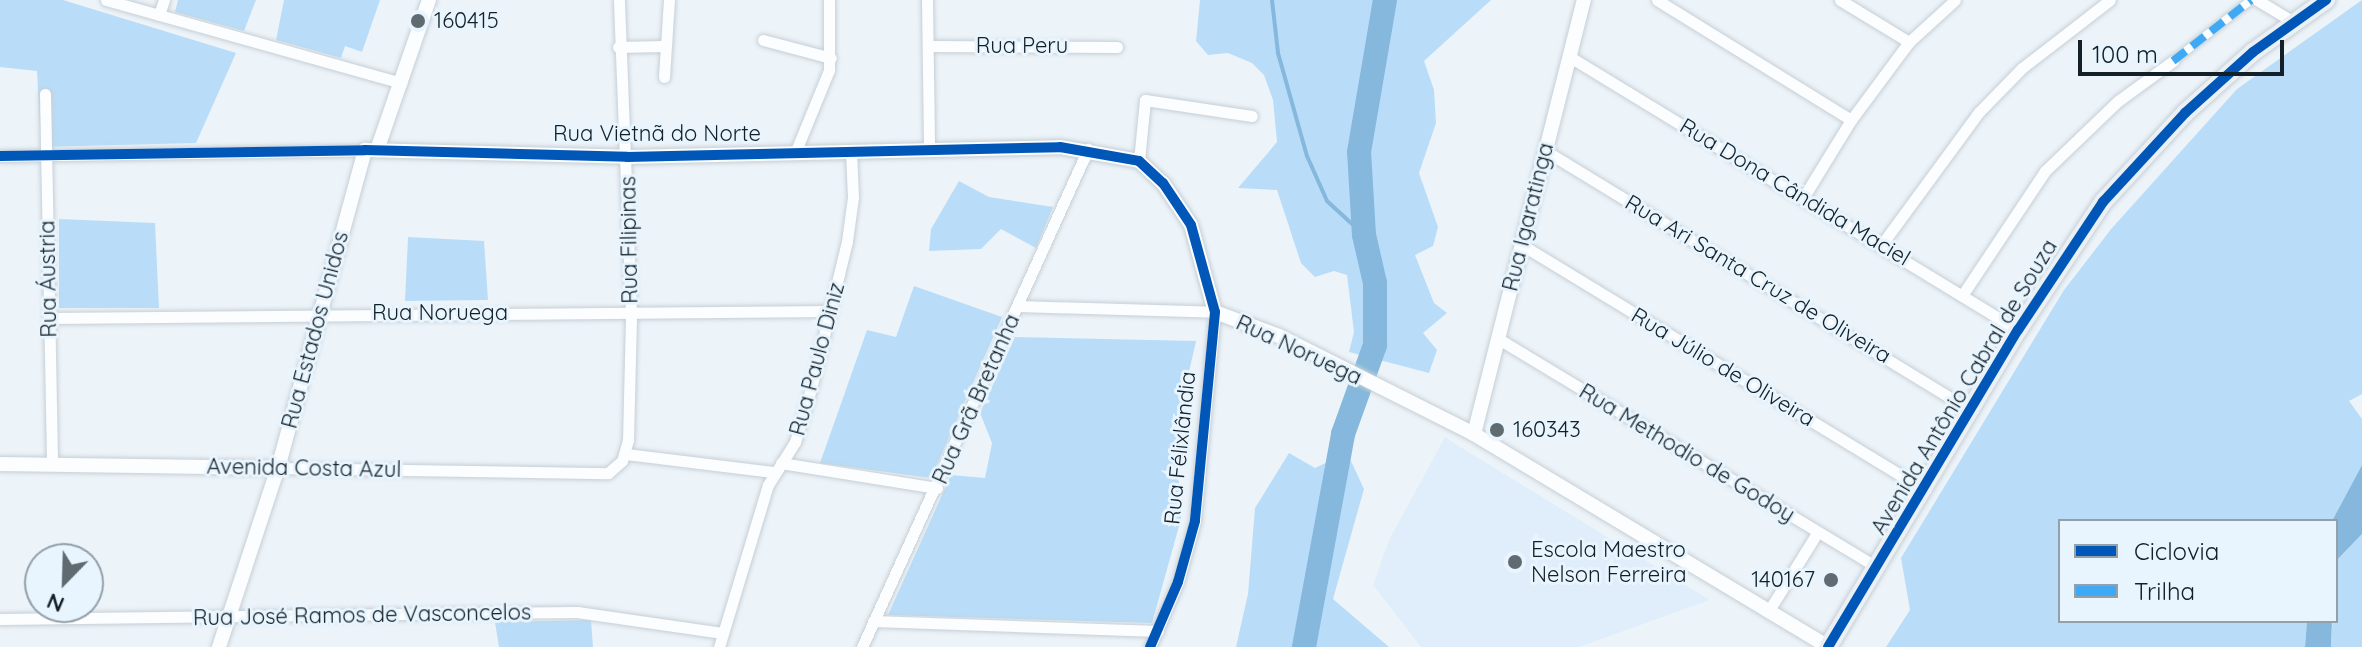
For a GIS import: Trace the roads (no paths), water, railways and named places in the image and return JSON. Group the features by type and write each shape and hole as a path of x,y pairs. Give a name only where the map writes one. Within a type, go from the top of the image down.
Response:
{"main road":[{"name":"Avenida Antônio Cabral de Souza","path":"1828,647 1925,490 2018,330 2137,161 2292,21 2326,0"}],"street":[{"path":"106,0 402,83"},
{"path":"159,15 164,0"},
{"name":"Rua Estados Unidos","path":"219,647 278,468 319,314 371,150 402,83 429,0"},
{"name":"Rua Filipinas","path":"618,0 618,47 627,157 631,314 626,454"},
{"path":"664,77 669,0"},
{"path":"795,153 831,58 829,0"},
{"path":"927,0 929,149"},
{"name":"Rua Igaratinga","path":"1474,434 1584,0"},
{"path":"1657,0 1851,120"},
{"path":"1840,0 1909,42"},
{"path":"1803,198 1851,120 1909,42 1955,0"},
{"path":"1882,244 1979,112 2022,68 2110,0"},
{"path":"1963,294 2045,171 2118,101 2251,0"},
{"path":"2257,0 2292,21"},
{"path":"763,40 831,58"},
{"path":"618,47 664,46"},
{"name":"Rua Peru","path":"928,46 1117,47"},
{"name":"Rua Dona Cândida Maciel","path":"1570,57 1882,244 2018,330"},
{"name":"Rua Áustria","path":"45,94 52,463"},
{"path":"1215,312 1191,225 1163,183 1139,161 1145,100 1252,116"},
{"name":"Rua Vietnã do Norte","path":"0,156 371,150 627,157 929,149 1088,149 1139,161"},
{"name":"Rua Grã Bretanha","path":"862,647 937,488 1088,149"},
{"name":"Rua Ari Santa Cruz de Oliveira","path":"1544,150 1972,411"},
{"name":"Rua Paulo Diniz","path":"719,647 777,467 801,424 831,311 853,197 851,152"},
{"name":"Rua Júlio de Oliveira","path":"1522,245 1925,490"},
{"name":"Rua Noruega","path":"1018,306 1215,312 1279,336 1474,434 1828,647"},
{"name":"Rua Noruega","path":"49,318 831,311"},
{"name":"Rua Félixlândia","path":"1150,647 1195,521 1215,312"},
{"name":"Rua Methodio de Godoy","path":"1497,338 1878,568"},
{"path":"626,454 777,467 937,488"},
{"name":"Avenida Costa Azul","path":"0,464 608,473 626,454"},
{"path":"1768,612 1817,533"},
{"name":"Rua José Ramos de Vasconcelos","path":"0,619 577,612 722,633"},
{"path":"873,621 1158,631"}],"waterway":[{"path":"1272,0 1278,53 1307,156 1327,201 1364,235"},
{"path":"1304,647 1343,434 1375,345 1375,283 1364,235 1359,152 1385,0"}],"place":[{"name":"160415","path":"418,21"},
{"name":"160343","path":"1497,430"},
{"name":"Escola Maestro Nelson Ferreira","path":"1515,562"},
{"name":"140167","path":"1831,580"}]}
